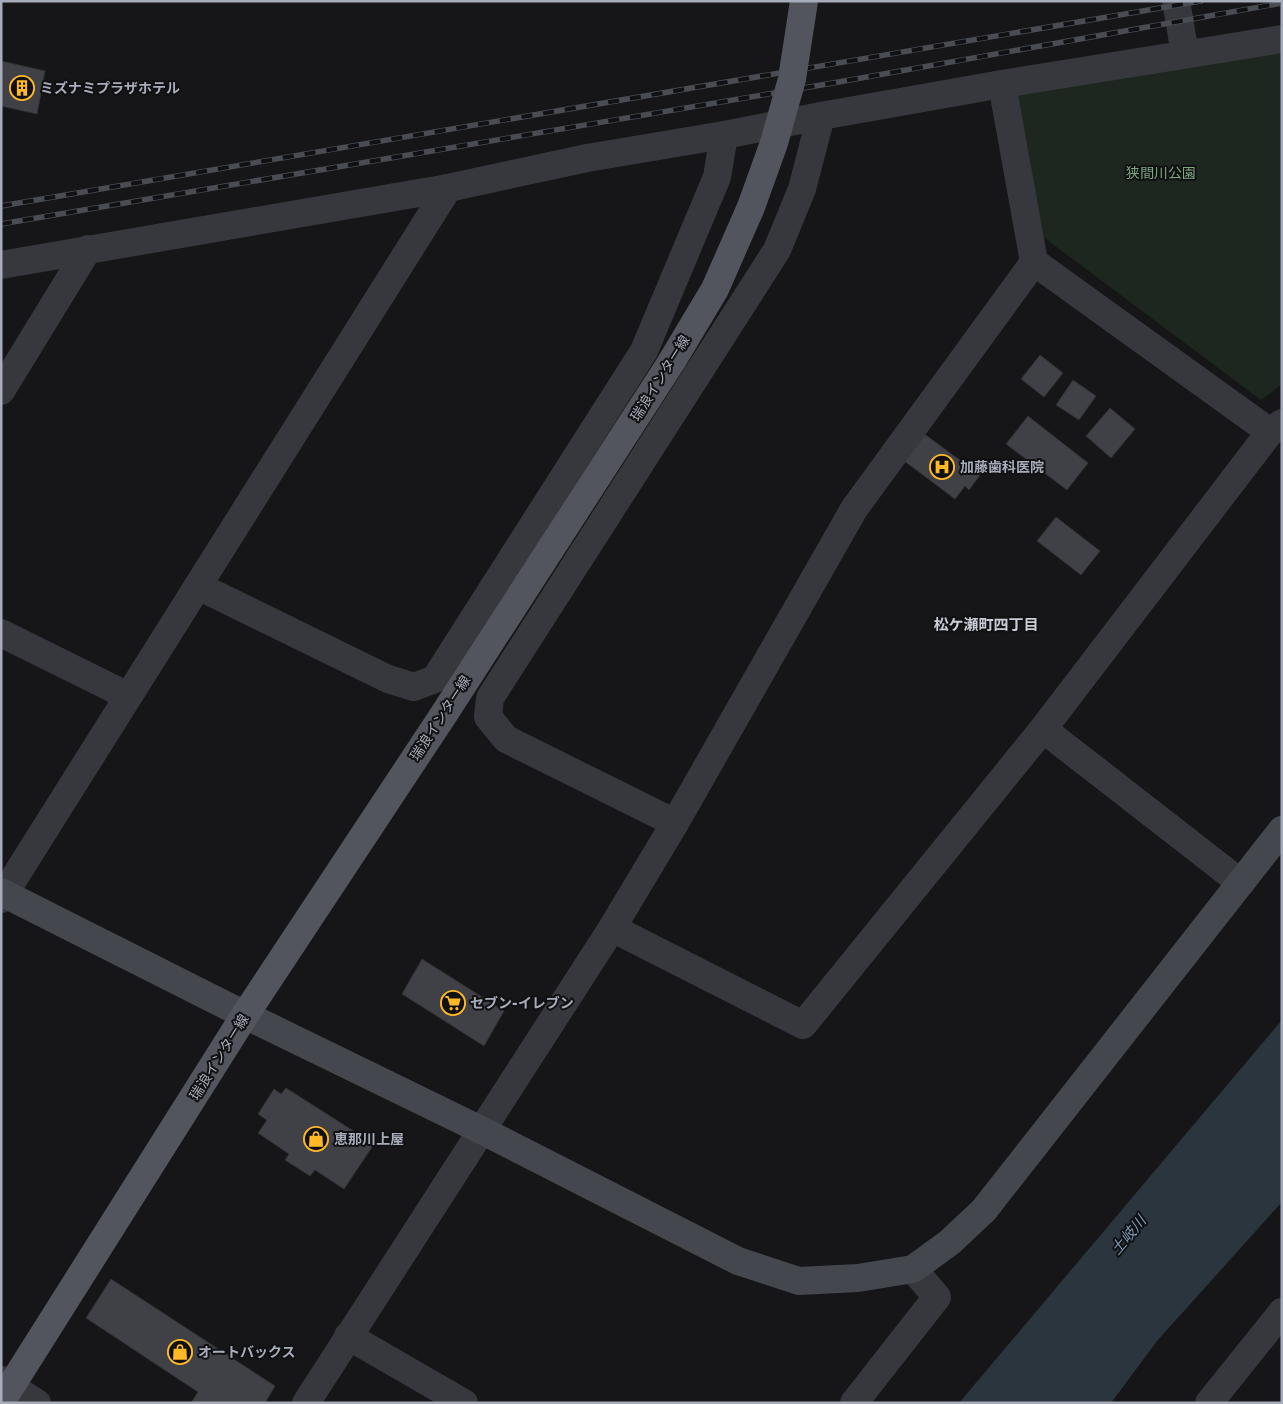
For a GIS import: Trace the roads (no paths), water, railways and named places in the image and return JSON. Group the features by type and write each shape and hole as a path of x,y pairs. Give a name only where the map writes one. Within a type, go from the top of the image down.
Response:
{"main road":[{"name":"瑞浪インター線","path":"4,1389 245,1015 444,714 672,361 715,289 751,207 774,143 792,79 804,1"}],"street":[{"path":"1176,1 1185,54"},
{"path":"1,265 88,248 448,188 587,158 1002,84 1282,39"},
{"path":"612,928 803,1025 1043,729 1276,428 1034,262 1002,84"},
{"path":"676,823 506,739 488,717 490,698 777,250 802,189 822,116"},
{"path":"198,586 388,679 414,688 435,679 644,351 717,177 724,135"},
{"path":"448,188 2,895 481,1130 738,1261 798,1281 858,1278 913,1269 950,1242 984,1210 1282,830"},
{"path":"1,391 88,248"},
{"path":"306,1403 612,928 676,823 854,509 1034,262"},
{"path":"1,633 128,696"},
{"path":"1043,729 1241,883"},
{"path":"854,1403 937,1298 913,1269"},
{"path":"1209,1403 1282,1312"},
{"path":"348,1336 464,1403"},
{"path":"4,1389 37,1403"}],"water":[{"name":"土岐川","path":"1282,1020 1282,1202 1157,1341 1111,1403 959,1403"}],"railway":[{"path":"1,206 1201,1"},
{"path":"1,224 833,83 1282,3"}],"place":[{"name":"ミズナミプラザホテル","path":"22,88"},
{"name":"加藤歯科医院","path":"942,467"},
{"name":"セブン-イレブン","path":"453,1003"},
{"name":"恵那川上屋","path":"316,1139"},
{"name":"オートバックス","path":"180,1352"}],"district":[{"name":"松ケ瀬町四丁目","path":"986,624"}],"park label":[{"name":"狭間川公園","path":"1161,173"}]}
